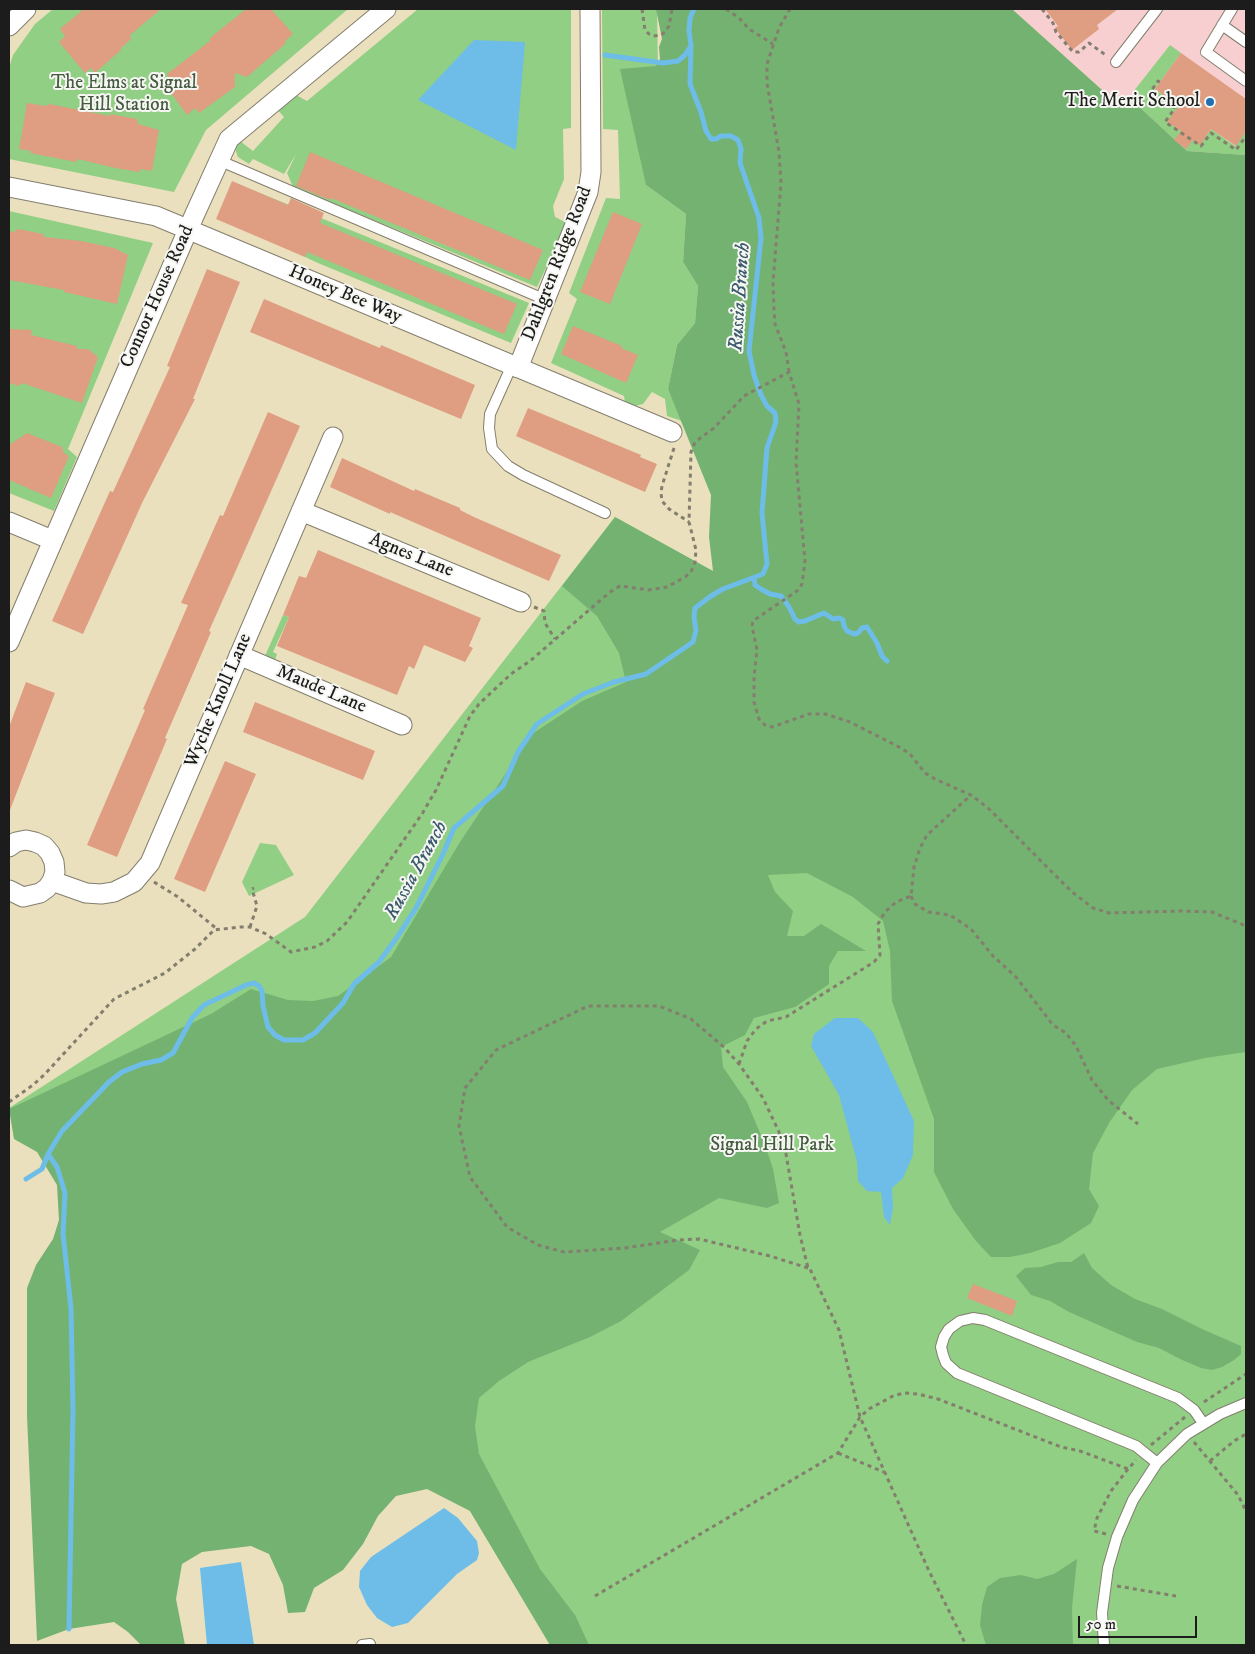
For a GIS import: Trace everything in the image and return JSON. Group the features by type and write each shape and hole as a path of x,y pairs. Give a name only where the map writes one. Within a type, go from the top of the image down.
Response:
{"street":[{"path":"9,26 26,9"},
{"name":"Connor House Road","path":"9,642 218,160 229,139 386,9"},
{"name":"Dahlgren Ridge Road","path":"515,366 546,300 586,203 589,189 591,172 590,9"},
{"name":"Honey Bee Way","path":"9,187 156,216 515,366 673,440"},
{"name":"Wyche Knoll Lane","path":"52,881 86,893 101,894 125,888 141,875 150,863 333,437"},
{"name":"Agnes Lane","path":"301,511 521,602"},
{"path":"9,522 52,540"},
{"name":"Maude Lane","path":"239,655 402,725"},
{"path":"9,847 16,842 26,840 44,846 54,862 55,872 52,881 40,893 23,897 11,897"}],"lane":[{"path":"1116,62 1157,9"},
{"path":"1232,9 1206,52 1246,81"},
{"path":"1222,25 1246,42"},
{"path":"218,160 546,300"},
{"path":"515,366 490,414 489,428 492,449 508,466 523,475 605,512"},
{"path":"1157,1463 1136,1446 956,1373 946,1363 943,1355 941,1347 944,1336 949,1329 960,1322 973,1318 984,1320 1178,1398 1194,1410 1203,1423"},
{"path":"1104,1645 1102,1626 1106,1584 1112,1554 1117,1537 1134,1500 1157,1463 1187,1434 1220,1414 1246,1403"}],"path":[{"path":"642,9 645,30 653,36 661,35 665,32 669,26 672,9"},
{"path":"726,9 739,18 749,29 773,44"},
{"path":"790,9 779,28 773,44 767,64 767,83 779,152 781,183 773,282 774,310 776,324 786,352 789,372 798,404 796,462 805,561 802,584 789,597 753,621 752,626 757,650 754,702 759,719 764,725 772,727 792,719 825,714 850,722 906,751 918,762 925,773 971,795 1014,832 1072,892 1093,908 1109,913 1212,912 1246,926"},
{"path":"1042,9 1053,22 1056,32 1071,51 1078,53 1089,43 1116,62"},
{"path":"1160,82 1158,81 1151,91 1175,108 1165,122 1201,146 1211,133 1236,150 1246,136"},
{"path":"9,1102 46,1074 114,999 165,973 217,929 250,927 266,934 291,952 315,947 327,940 347,922 422,814 436,790 470,716 479,704 511,674 530,661 610,592 620,586 649,590 668,587 691,572 695,562 696,550 689,522 691,452 695,442 714,428 749,392 789,372"},
{"path":"673,440 662,486 662,501 669,509 689,522"},
{"path":"521,602 544,610 545,623 555,639"},
{"path":"971,795 927,835 920,848 914,867 911,896 915,904 928,912 950,915 971,929 994,956 1016,977 1053,1025 1066,1033 1076,1046 1092,1080 1108,1100 1138,1124"},
{"path":"141,875 178,897 217,929"},
{"path":"250,927 257,906 252,890 254,888"},
{"path":"739,1064 747,1041 756,1029 767,1020 786,1017 874,962 880,955 878,924 885,912 896,902 911,896"},
{"path":"808,1268 770,1256 699,1239 678,1240 625,1248 564,1252 538,1245 507,1227 470,1176 459,1126 465,1088 496,1050 588,1006 659,1006 691,1020 725,1048 763,1098 779,1132 786,1154 800,1235 808,1268 839,1330 860,1417 929,1571 966,1645"},
{"path":"595,1596 838,1453 860,1417"},
{"path":"1177,1423 1238,1495 1246,1511"},
{"path":"1210,1461 1234,1441 1246,1434"},
{"path":"838,1453 885,1472"},
{"path":"1117,1537 1094,1531 1097,1518 1106,1500 1116,1483 1128,1469"},
{"path":"1124,1587 1176,1596"}],"shaded area":[{"path":"1012,9 1246,9 1246,155 1187,151 1134,102 1121,107"}],"green space":[{"name":"The Elms at Signal Hill Station","path":"53,9 348,9 206,130 174,192 9,159 9,68 13,55 35,24"},
{"path":"418,9 571,9 571,128 563,129 564,179 553,206 555,217 567,223 537,287 293,187 287,173 296,154 284,174 253,159 249,164 238,157 234,146 240,141 253,151 284,117 276,108 294,94 307,101"},
{"path":"602,9 657,9 658,72 646,185 686,214 683,262 698,286 695,323 677,345 668,389 682,421 667,416 665,399 652,392 643,404 635,406 625,403 624,396 551,363 577,299 569,293 606,198 620,199 618,130 603,129"},
{"path":"656,9 1012,9 1121,107 1134,102 1187,151 1246,155 1246,1052 1205,1058 1157,1069 1132,1090 1109,1123 1093,1153 1089,1189 1099,1206 1091,1223 1060,1243 1030,1253 1010,1257 991,1257 976,1241 953,1209 934,1172 934,1119 892,1001 890,951 883,921 853,897 807,873 768,875 775,892 793,911 787,936 804,936 821,924 866,951 838,951 829,966 829,984 795,1007 754,1018 745,1035 721,1047 723,1067 747,1102 765,1145 773,1169 779,1203 767,1208 719,1198 660,1232 700,1250 689,1270 621,1321 590,1337 528,1362 499,1381 479,1398 475,1426 479,1454 540,1569 575,1615 589,1645 550,1645 470,1511 427,1489 396,1496 378,1516 363,1544 343,1570 314,1588 305,1612 288,1613 283,1585 269,1554 251,1546 202,1552 182,1564 176,1599 185,1645 141,1645 114,1622 69,1629 37,1641 27,1416 27,1288 36,1265 53,1239 59,1220 57,1185 37,1152 14,1139 9,1109 211,1014 251,989 288,1000 313,1001 338,996 391,957 460,842 532,734 582,701 626,682 619,653 597,616 562,586 615,517 713,571 709,537 711,495 668,389 677,345 695,323 698,286 683,262 686,214 646,185 620,69 656,66 660,59 659,47 662,39"},
{"path":"1170,45 1181,53 1155,89 1179,106 1168,122 1200,144 1211,129 1235,146 1246,131 1246,155 1187,151 1134,102 1133,92"},
{"path":"233,182 529,303 511,343 318,263 219,217"},
{"path":"9,211 153,243 68,449 77,457 54,511 9,493"},
{"name":"Signal Hill Park","path":"615,517 1068,769 1246,845 1246,1645 550,1645 470,1511 9,1110 9,1108 305,917"},
{"path":"283,615 289,617 273,652 277,654 275,660 265,656"},
{"path":"260,843 276,845 294,875 249,896 242,882"},
{"path":"1084,1253 1092,1268 1111,1285 1135,1299 1162,1309 1241,1346 1241,1354 1222,1367 1212,1370 1201,1368 1159,1348 1137,1342 1069,1312 1050,1301 1031,1295 1016,1276 1025,1268 1041,1267 1058,1262 1071,1262"},
{"path":"1077,1559 1072,1608 1073,1645 986,1645 980,1625 982,1605 987,1587 1000,1578 1021,1575 1037,1579 1054,1574"}],"water":[{"path":"474,40 525,42 516,150 418,100"},
{"path":"835,1018 858,1018 873,1032 914,1121 913,1155 903,1178 892,1188 893,1207 890,1225 884,1217 881,1192 867,1191 858,1181 857,1162 839,1095 811,1046 814,1034"},
{"path":"444,1508 458,1518 477,1541 479,1553 477,1560 457,1574 408,1623 392,1627 377,1618 367,1605 359,1587 360,1571 371,1557"},
{"path":"241,1562 254,1645 207,1645 200,1568"}],"building":[{"path":"84,9 161,9 130,35 131,39 121,50 95,73 91,68 85,73 59,42 65,36 60,29"},
{"path":"246,9 271,9 293,34 286,40 285,44 247,77 235,73 235,87 199,113 195,108 187,115 164,83 169,79 167,74 210,41 210,38"},
{"path":"1045,9 1118,9 1097,25 1099,29 1072,50 1055,28 1058,26"},
{"name":"The Merit School","path":"1181,53 1246,99 1246,131 1236,146 1211,129 1200,145 1193,140 1186,149 1174,140 1181,131 1167,122 1179,106 1155,89"},
{"path":"27,103 46,106 49,104 110,116 110,114 137,119 138,124 159,130 152,171 140,169 140,172 115,168 78,159 76,162 19,149"},
{"path":"310,152 543,250 530,280 331,198 330,200 296,186"},
{"path":"232,181 288,205 291,198 324,213 320,223 517,304 504,334 307,252 305,257 216,219"},
{"path":"613,212 642,224 610,304 580,292"},
{"path":"18,229 43,234 44,237 81,241 114,248 128,255 117,304 64,292 64,290 9,280 9,231 14,232"},
{"path":"207,269 240,282 193,399 195,399 143,501 83,634 52,621 110,491 113,492 170,367 167,366"},
{"path":"264,299 380,348 381,345 475,385 461,419 250,332"},
{"path":"573,326 622,346 621,348 638,355 626,383 561,354"},
{"path":"9,329 32,330 31,335 77,346 77,349 88,349 98,357 82,403 22,383 19,386 9,383"},
{"path":"528,408 641,455 640,457 657,464 645,492 516,436"},
{"path":"268,412 300,426 209,631 211,632 165,738 167,739 117,857 87,845 188,605 181,603 220,515 223,516"},
{"path":"27,433 62,447 64,453 69,456 51,498 9,480 9,445"},
{"path":"342,458 414,491 415,489 460,508 460,510 474,517 561,555 549,581 330,487"},
{"path":"318,550 481,618 469,646 473,648 465,662 424,645 414,669 409,666 397,695 277,646 289,617 283,615 299,576 306,578"},
{"path":"26,682 55,693 10,810 9,727"},
{"path":"255,702 375,751 363,780 243,732"},
{"path":"225,761 256,774 205,892 174,879"},
{"path":"973,1284 1017,1301 1012,1316 967,1298"}],"waterway":[{"name":"Russia Branch","path":"26,1179 42,1169 48,1154 62,1131 109,1082 122,1072 142,1064 161,1060 173,1053 192,1018 204,1005 254,983 262,991 268,1027 275,1035 284,1040 303,1040 315,1033 343,1003 354,984 379,962 398,936 416,908 454,828 503,786 518,752 537,724 583,694 614,682 646,674 693,642 696,630 695,608 723,589 763,574 767,564 762,513 767,448 776,422 775,413 767,406 761,395 749,351 761,238 759,218 740,163 741,149 738,140 731,136 711,139 706,131 690,84 691,45 689,31 690,18 694,9"},
{"path":"605,55 663,63 678,61 691,46"},
{"path":"754,578 755,585 770,594 781,596 795,619 799,622 824,613 833,619 839,618 843,620 847,631 854,634 867,627 877,643 882,656 887,661"},
{"path":"48,1154 57,1167 65,1193 63,1234 71,1308 73,1409 69,1629"}],"place":[{"name":"The Merit School","path":"1210,102"}]}
